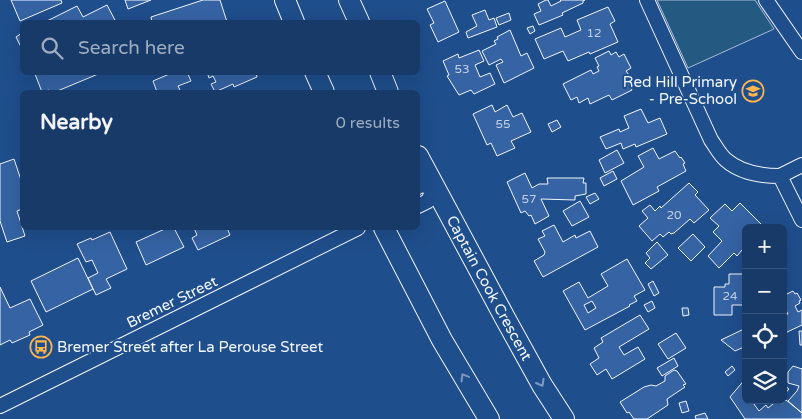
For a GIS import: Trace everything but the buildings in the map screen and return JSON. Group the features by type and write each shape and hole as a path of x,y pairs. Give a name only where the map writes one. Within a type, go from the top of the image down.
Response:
{"main road":[{"path":"285,0 293,20"},
{"path":"349,0 358,20"},
{"path":"316,75 323,90"},
{"path":"381,75 387,90"},
{"name":"Captain Cook Crescent","path":"420,164 426,188 564,419"},
{"path":"385,230 442,340 489,419"}],"street":[{"path":"647,0 712,140 726,160 740,169 763,176 780,176 802,165"},
{"path":"766,0 802,52"},
{"path":"780,176 802,220"},
{"path":"420,205 428,201 426,188"},
{"name":"Bremer Street","path":"0,406 354,230"}],"shaded area":[{"path":"657,0 755,0 774,29 688,68"}],"place":[{"name":"Red Hill Primary - Pre-School","path":"753,91"},
{"name":"Bremer Street after La Perouse Street","path":"41,347"}]}
